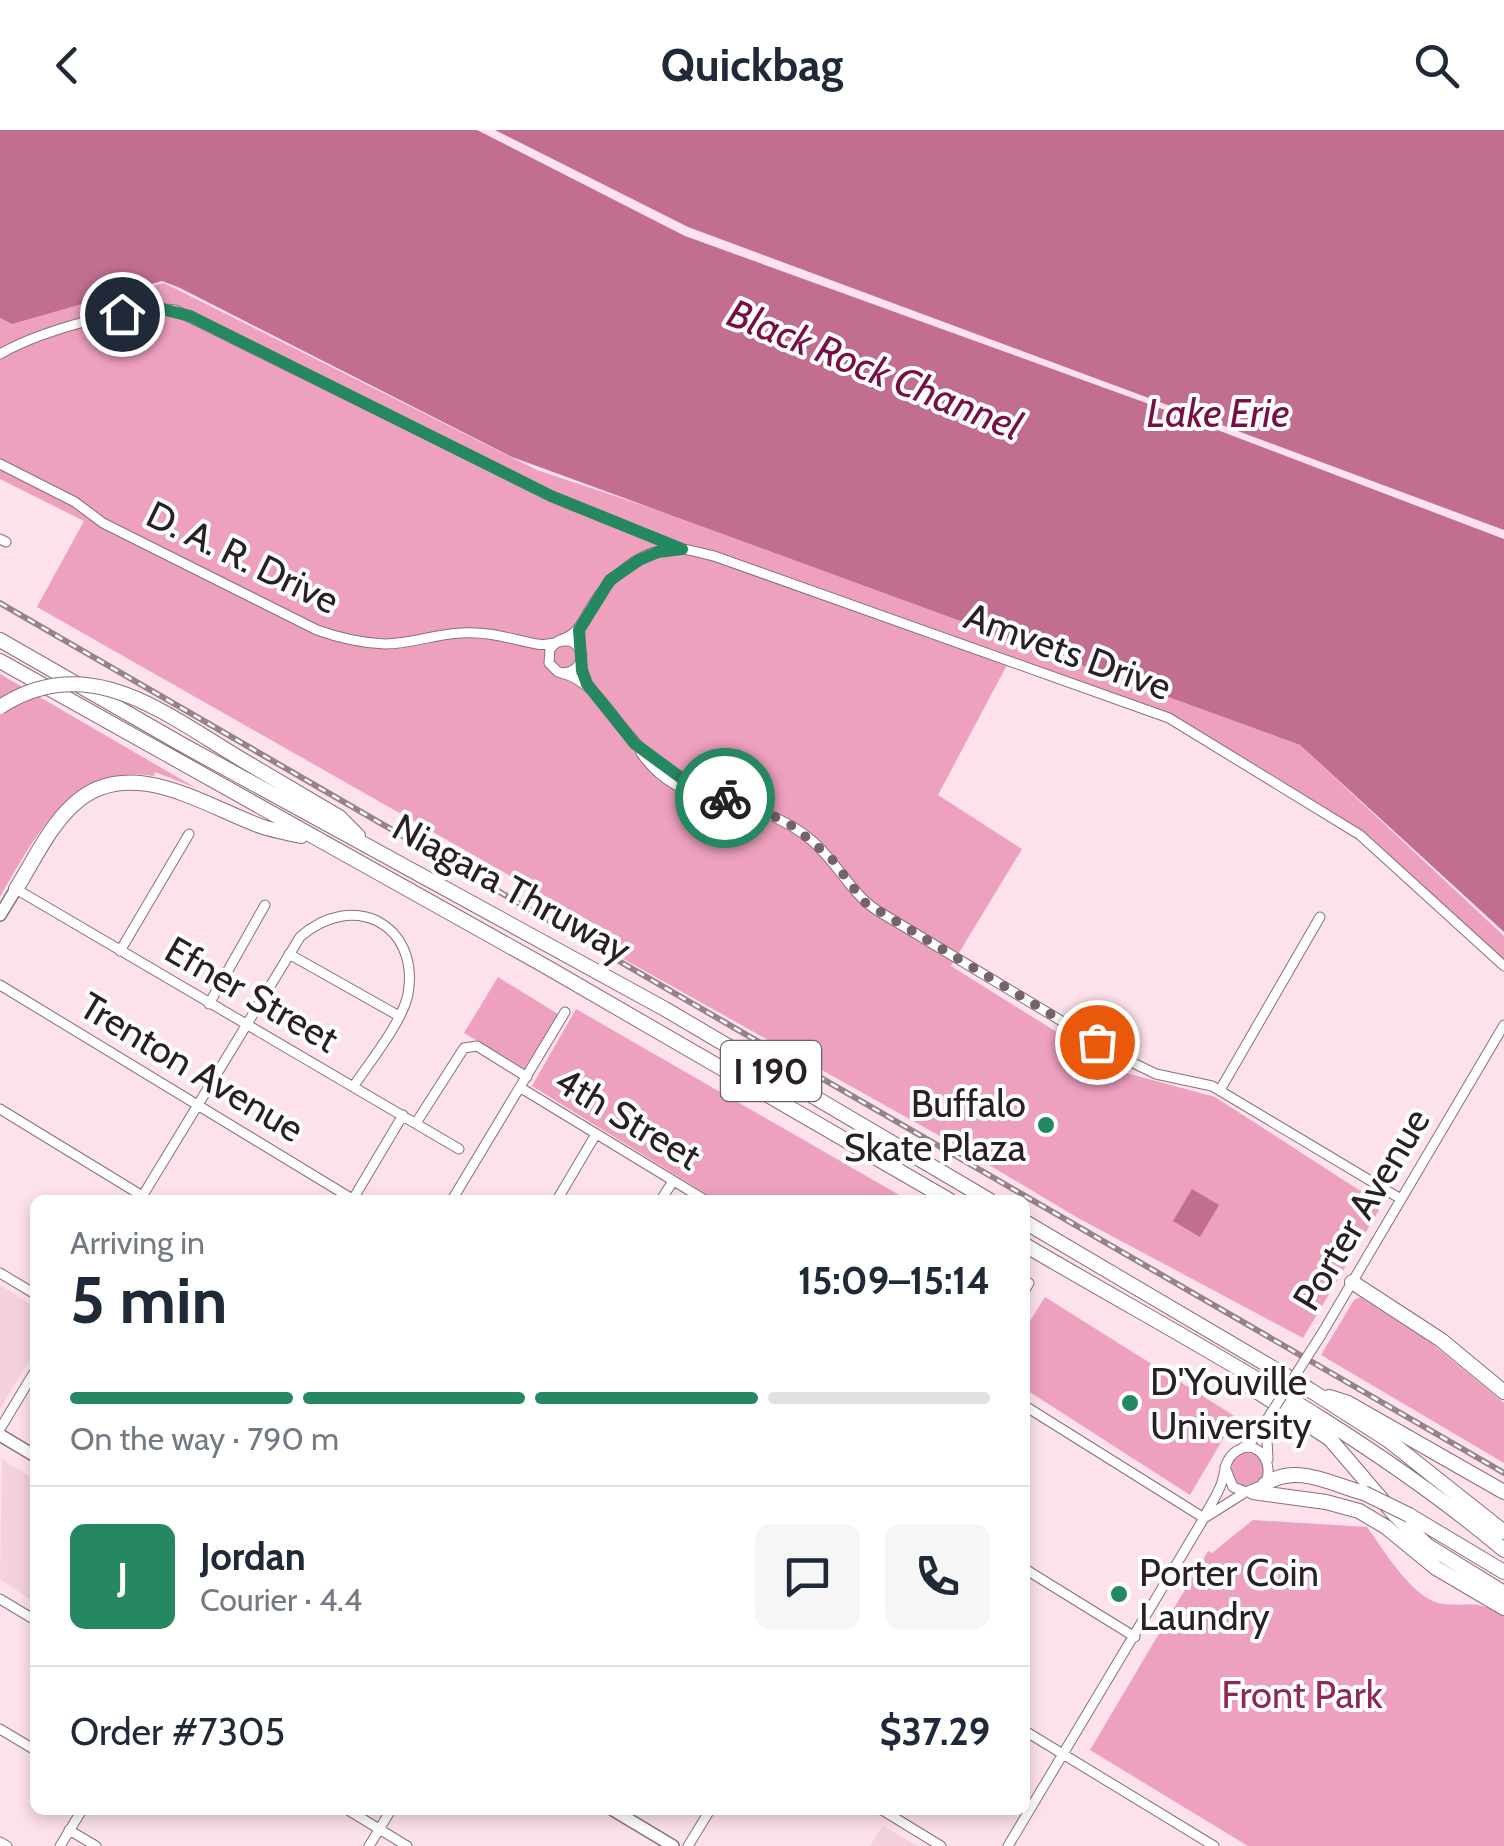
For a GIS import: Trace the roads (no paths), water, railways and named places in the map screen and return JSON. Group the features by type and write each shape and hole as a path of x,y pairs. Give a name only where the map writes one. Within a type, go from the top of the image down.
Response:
{"highway":[{"name":"Niagara Thruway","path":"0,640 665,1009 981,1195"},
{"name":"Niagara Thruway","path":"0,661 558,973 940,1195"},
{"path":"0,707 29,691 48,686 79,682 105,686 131,696 340,817 366,844"},
{"path":"16,889 70,806 90,793 114,786 142,783 177,791 265,828 316,839"},
{"path":"1030,1225 1388,1440 1504,1532"},
{"path":"1030,1248 1368,1446 1504,1550"},
{"path":"1352,1282 1440,1340 1504,1392"},
{"path":"1152,1320 1174,1342 1318,1429 1353,1462 1419,1538 1444,1558 1504,1593"},
{"path":"1310,1390 1348,1403 1504,1492"},
{"path":"1471,1473 1504,1504"},
{"path":"1255,1489 1279,1476 1299,1474 1364,1493 1409,1514 1504,1572"},
{"path":"1255,1489 1359,1511 1386,1527 1436,1568 1504,1608"}],"main road":[{"path":"0,915 16,889"},
{"path":"0,1432 30,1453"},
{"path":"621,1815 673,1846"}],"street":[{"path":"0,354 98,319 144,308 175,310 551,496 682,549"},
{"name":"D. A. R. Drive","path":"0,464 75,502 103,523 340,638 384,644 482,633 505,634 535,644 559,640"},
{"path":"549,664 550,649 579,630 600,593 625,568 658,552 682,549"},
{"name":"Amvets Drive","path":"682,549 714,556 1169,718 1360,835 1504,966"},
{"path":"579,630 587,684"},
{"path":"559,640 574,642 582,654"},
{"path":"535,644 549,664 587,684 635,744 680,777 794,827 831,858 856,893 878,910 1141,1068 1204,1082 1402,1198"},
{"path":"561,673 576,669 582,654"},
{"path":"120,951 188,834"},
{"name":"Efner Street","path":"16,889 460,1148"},
{"path":"209,1004 265,904"},
{"path":"146,1195 291,951 314,925 336,915 360,914 384,925 401,947 409,974 406,1001 353,1087"},
{"path":"1220,1090 1320,917"},
{"path":"291,951 398,1016"},
{"name":"Trenton Avenue","path":"0,985 345,1195"},
{"path":"455,1195 565,1012"},
{"name":"Porter Avenue","path":"1030,1810 1204,1518 1232,1454 1252,1442 1266,1421 1504,1025"},
{"path":"416,1123 464,1048 483,1049 527,1076"},
{"name":"4th Street","path":"521,1088 696,1195"},
{"path":"0,1109 139,1195"},
{"path":"356,1195 402,1115"},
{"path":"560,1195 596,1134"},
{"path":"664,1195 673,1180"},
{"path":"0,1272 30,1291"},
{"path":"0,1432 30,1381"},
{"path":"1030,1409 1204,1518"},
{"path":"1225,1468 1233,1487 1255,1489 1269,1477 1266,1421"},
{"path":"1240,1449 1253,1448 1268,1462"},
{"name":"Porter Avenue","path":"1204,1518 1225,1502 1255,1489"},
{"path":"1030,1572 1135,1637"},
{"path":"0,1599 30,1617"},
{"path":"0,1729 30,1747"},
{"path":"1030,1734 1214,1846"},
{"path":"60,1846 79,1815"},
{"path":"356,1815 407,1846"},
{"path":"369,1846 388,1815"},
{"path":"688,1846 707,1815"},
{"path":"890,1815 942,1846"},
{"name":"Porter Avenue","path":"1008,1846 1027,1815"},
{"path":"70,1830 96,1846"},
{"path":"0,1842 7,1846"}],"water":[{"name":"Lake Erie","path":"0,130 1504,130 1504,932 1300,745 512,457 162,281 12,324 0,318"},
{"path":"1192,1189 1219,1205 1200,1237 1173,1221"}],"railway":[{"path":"0,603 1023,1195"},
{"path":"1030,1199 1504,1473"}],"place":[{"name":"Buffalo Skate Plaza","path":"1046,1125"},
{"name":"D'Youville University","path":"1130,1403"},
{"name":"Porter Coin Laundry","path":"1119,1594"}],"water label":[{"name":"Black Rock Channel","path":"875,369"}],"park label":[{"name":"Front Park","path":"1302,1694"}]}
